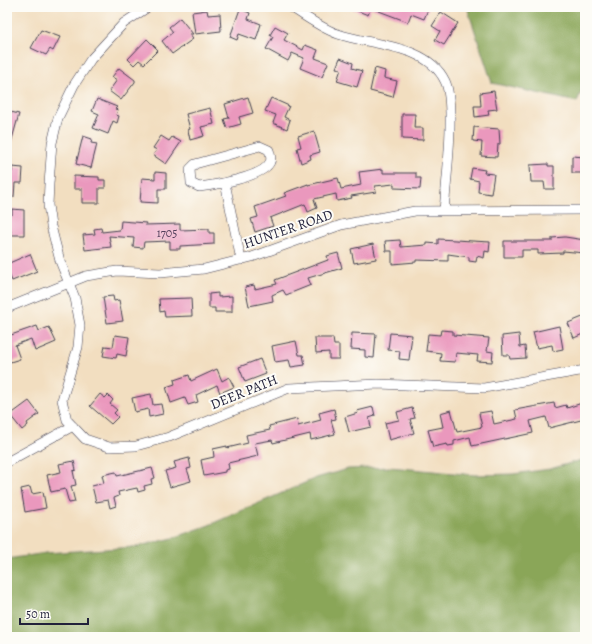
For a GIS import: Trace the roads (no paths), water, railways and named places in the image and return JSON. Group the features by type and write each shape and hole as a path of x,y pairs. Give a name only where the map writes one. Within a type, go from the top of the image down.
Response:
{"street":[{"name":"DEER PATH","path":"148,7 124,23 91,59 74,85 58,118 52,143 48,205 60,261 75,298 80,324 78,347 62,400 67,420 85,439 109,447 136,446 169,437 288,388 378,384 484,388 585,370"},
{"path":"291,7 312,21 338,33 380,45 410,51 431,62 446,82 450,112 444,212"},
{"path":"260,146 269,150 271,156 270,163 262,170 225,183 199,187 191,183 190,170 195,164 252,147 260,146"},
{"path":"225,183 240,260"},
{"name":"HUNTER ROAD","path":"7,308 86,276 117,271 160,273 204,270 252,257 341,225 416,211 585,210"},
{"path":"7,462 73,426"}]}
